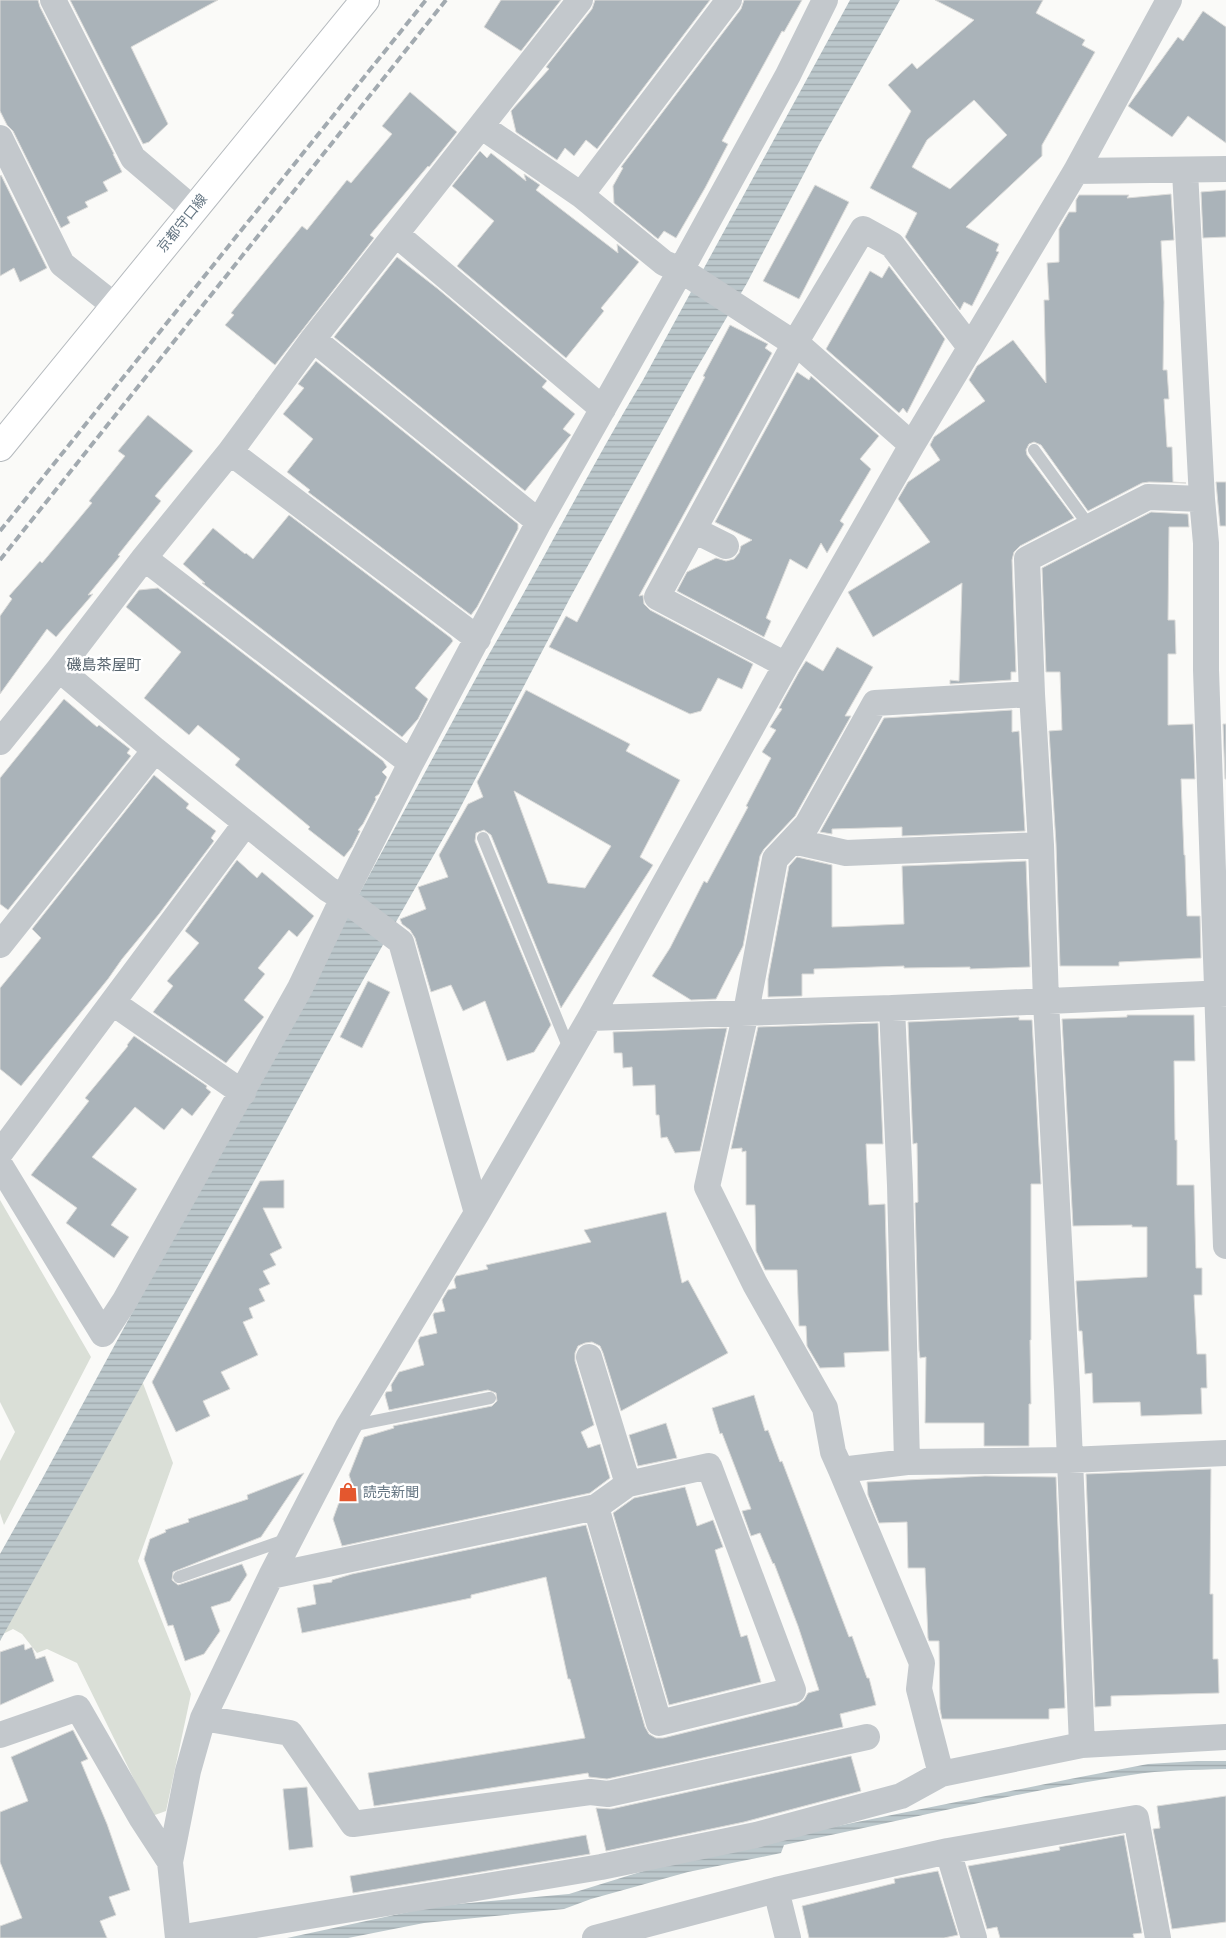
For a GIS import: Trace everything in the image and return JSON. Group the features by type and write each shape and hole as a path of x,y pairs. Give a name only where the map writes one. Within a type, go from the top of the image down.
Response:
{"main road":[{"name":"京都守口線","path":"0,447 365,0"}],"street":[{"path":"53,0 133,158 194,210"},
{"path":"0,742 144,558 230,452 314,339 580,0"},
{"path":"581,194 729,0"},
{"path":"0,1165 103,1334 124,1302 243,1093 300,988 342,898 411,763 539,522 603,409 686,273 825,0"},
{"path":"1169,0 1076,170 912,445 786,665 590,1018 477,1213 348,1427 271,1576 203,1718 186,1780 170,1862 178,1938 601,1867 756,1835 901,1796 941,1774 1082,1745 1226,1737"},
{"path":"481,126 581,194 664,263 686,273 803,349 912,445"},
{"path":"0,138 62,264 115,306"},
{"path":"1076,170 1226,169"},
{"path":"1185,170 1202,499 1216,543 1206,670 1222,994 1226,1246"},
{"path":"786,665 657,597 795,344 863,229 892,245 970,347"},
{"path":"397,235 603,409"},
{"path":"314,339 539,522"},
{"path":"230,452 478,639"},
{"path":"1082,1745 1046,1002 1041,845 1032,694 1027,559 1148,497 1202,499"},
{"path":"694,530 726,546"},
{"path":"144,558 411,763"},
{"path":"59,669 155,750 328,890 342,898 401,942 477,1213"},
{"path":"941,1774 919,1689 922,1663 833,1452 825,1408 755,1284 706,1187 746,1012 775,858 807,826 875,703 1032,694"},
{"path":"0,945 155,750"},
{"path":"0,1153 246,823"},
{"path":"793,842 846,853 1041,845"},
{"path":"590,1018 1222,994"},
{"path":"113,1003 243,1093"},
{"path":"892,1008 900,1185 907,1462"},
{"path":"589,1356 628,1484"},
{"path":"841,1470 907,1462 1069,1460 1226,1453"},
{"path":"271,1576 596,1507 628,1484 709,1466 793,1690 659,1723 596,1507"},
{"path":"0,1735 78,1708 142,1819 170,1862"},
{"path":"203,1718 290,1733 353,1824 590,1792 608,1794 867,1737"},
{"path":"595,1938 776,1890 948,1851 1136,1818 1158,1938"},
{"path":"948,1851 974,1938"},
{"path":"776,1890 788,1938"}],"lane":[{"path":"1034,450 1090,527"},
{"path":"483,838 570,1051"},
{"path":"348,1427 490,1398"},
{"path":"179,1578 291,1538"}],"shaded area":[{"path":"850,0 900,0 820,143 747,283 694,373 570,598 457,814 358,989 238,1211 0,1641 0,1554 488,656 603,448 643,380"},
{"path":"0,1200 91,1357 4,1525 0,1513 0,1461 15,1432 0,1402"},
{"path":"141,1378 173,1463 138,1561 191,1694 166,1811 152,1816 77,1663 47,1649 37,1653 22,1634 13,1629 1,1635"},
{"path":"1226,1761 1226,1769 1143,1773 957,1807 784,1845 781,1853 688,1872 591,1899 564,1909 424,1923 348,1938 287,1938 436,1906 569,1894 666,1864 744,1845 1148,1764"}],"building":[{"path":"0,0 38,0 122,172 103,182 108,191 85,202 88,207 67,217 70,223 61,228 13,131 7,125 0,111"},
{"path":"70,0 218,0 131,47 168,124 149,142 143,144"},
{"path":"501,0 561,0 521,51 484,27"},
{"path":"595,0 710,0 597,149 586,140 574,156 565,148 557,160 516,132 511,111 549,69 546,67 592,9"},
{"path":"744,0 802,0 784,32 782,31 722,141 728,144 676,238 664,231 658,239 614,203 613,186 623,168 621,167 741,9"},
{"path":"935,0 1043,0 1036,13 1085,40 1082,45 1095,52 1042,145 1042,156 966,227 999,244 996,251 999,252 972,306 964,302 960,310 905,237 917,213 870,188 911,111 888,85 912,63 917,69 974,20","holes":["974,100 1007,135 950,189 912,167 927,140"]},
{"path":"1203,11 1226,27 1226,143 1188,116 1172,137 1128,106 1178,37 1183,41"},
{"path":"410,92 457,132 370,235 374,238 275,365 225,325 234,315 231,313 302,226 307,230 347,180 351,183 392,134 382,126"},
{"path":"480,151 487,158 491,153 526,181 524,174 540,185 536,190 618,253 617,244 639,262 601,308 604,311 566,358 457,266 494,221 452,186"},
{"path":"1,175 47,268 20,282 14,268 0,276"},
{"path":"815,185 849,202 799,299 763,281"},
{"path":"1226,190 1226,237 1203,238 1201,192"},
{"path":"1171,194 1174,240 1161,241 1164,302 1163,370 1167,370 1169,399 1164,399 1167,447 1172,447 1173,482 1186,483 1142,483 1088,511 1041,445 1034,442 1029,444 1026,450 1027,455 1074,518 1020,546 1014,552 1012,560 1016,672 1011,672 1011,680 950,684 950,680 959,681 962,583 873,637 848,592 930,542 898,499 908,482 940,460 930,445 934,437 985,401 969,380 977,366 1013,340 1046,383 1044,300 1049,300 1047,263 1059,262 1059,229 1069,212 1076,212 1076,200 1079,195 1129,195 1127,198"},
{"path":"397,257 547,381 542,387 575,414 563,429 571,435 525,491 334,337"},
{"path":"889,266 945,339 907,413 903,408 899,413 826,349 870,271 882,278"},
{"path":"730,325 768,344 765,348 772,353 639,596 643,595 644,604 650,610 753,664 742,689 718,678 701,711 690,714 549,647 566,616 577,622 705,377 703,376"},
{"path":"316,361 518,524 518,529 471,615 308,492 310,490 287,472 313,439 283,414 304,388 298,384"},
{"path":"797,372 809,380 811,376 879,436 860,459 871,469 840,521 844,524 827,553 821,543 807,569 790,559 766,618 771,621 764,637 677,591 687,572 716,558 726,561 734,559 739,553 741,546 752,540 715,522"},
{"path":"148,415 193,451 155,496 161,501 88,595 93,594 56,637 47,629 0,694 0,616 12,599 9,596 40,561 42,563 92,503 89,501 125,456 118,451"},
{"path":"1216,482 1226,482 1226,526 1220,526"},
{"path":"1151,512 1188,514 1189,527 1169,527 1168,620 1175,620 1176,654 1168,654 1168,725 1193,724 1195,779 1181,779 1187,916 1200,916 1201,958 1119,962 1119,966 1060,966 1056,844 1049,731 1062,730 1060,672 1046,672 1042,568"},
{"path":"289,515 453,641 415,688 428,699 418,719 402,737 202,583 205,583 183,564 213,528 253,559"},
{"path":"158,588 383,761 387,767 382,772 387,777 379,794 375,797 376,799 363,824 358,830 360,831 352,847 344,857 308,829 310,827 235,765 240,759 198,725 189,735 144,698 181,652 126,607 139,590"},
{"path":"837,647 873,667 845,716 851,716 795,816 764,849 760,856 743,946 716,999 691,1000 652,976 670,948 704,881 707,883 748,807 746,806 771,758 762,752 776,730 770,727 782,709 779,708 799,672 806,661 823,671"},
{"path":"526,690 630,744 626,751 680,780 640,857 653,865 561,1008 491,835 484,830 476,833 475,841 551,1025 534,1052 507,1061 485,1001 463,1011 451,985 431,992 415,938 410,930 402,924 400,919 426,909 418,887 448,877 439,855 468,804 483,797 477,782","holes":["514,791 611,846 585,888 548,883"]},
{"path":"64,699 97,727 99,725 130,749 127,753 131,756 8,910 0,904 0,778"},
{"path":"1012,710 1012,732 1019,731 1025,831 902,836 902,827 832,829 832,834 820,832 884,718"},
{"path":"1223,724 1226,724 1226,779 1225,779"},
{"path":"154,775 189,804 186,808 216,831 211,838 214,841 108,979 21,1086 0,1069 0,988 41,938 32,929"},
{"path":"797,857 832,865 832,927 904,924 902,866 1026,861 1030,967 970,969 970,967 904,968 904,966 814,969 814,974 802,974 802,996 768,997 768,979 789,866"},
{"path":"237,860 257,878 262,872 314,916 297,937 289,930 258,968 265,974 244,1000 264,1017 226,1063 153,1012 173,986 167,981 199,943 185,931"},
{"path":"368,981 390,992 362,1048 340,1037"},
{"path":"1127,1015 1194,1015 1195,1061 1174,1061 1175,1140 1177,1140 1177,1185 1194,1185 1196,1268 1202,1268 1202,1295 1194,1295 1197,1354 1206,1354 1207,1388 1201,1388 1202,1414 1141,1416 1140,1402 1093,1403 1092,1373 1085,1374 1082,1331 1079,1331 1076,1281 1147,1277 1147,1227 1132,1227 1132,1225 1073,1226 1062,1019 1127,1017"},
{"path":"1019,1017 1019,1020 1032,1020 1041,1184 1031,1184 1031,1404 1029,1404 1029,1446 984,1446 984,1423 925,1423 926,1357 920,1358 919,1350 915,1203 918,1202 917,1143 913,1144 908,1022"},
{"path":"878,1023 883,1144 866,1144 869,1205 885,1204 889,1351 844,1353 845,1367 820,1368 807,1346 806,1326 799,1326 797,1270 765,1270 756,1251 755,1205 746,1205 746,1151 742,1152 742,1148 731,1149 758,1027"},
{"path":"727,1028 700,1151 675,1153 667,1137 661,1138 659,1115 656,1115 655,1085 633,1086 632,1067 623,1068 622,1053 614,1053 613,1032"},
{"path":"134,1036 207,1086 206,1088 211,1092 192,1116 182,1108 164,1130 135,1107 92,1157 137,1189 111,1225 129,1237 114,1258 66,1223 77,1208 31,1175 89,1101 85,1098"},
{"path":"284,1180 284,1208 263,1208 282,1248 270,1254 276,1265 263,1271 270,1284 259,1289 265,1301 249,1308 253,1318 243,1322 258,1355 221,1372 230,1389 203,1401 210,1416 176,1432 152,1382 260,1181"},
{"path":"666,1212 682,1283 688,1280 728,1353 621,1411 600,1346 592,1342 578,1346 575,1353 575,1361 594,1425 581,1432 588,1448 600,1444 610,1478 590,1493 342,1546 333,1519 342,1494 354,1490 349,1475 364,1437 394,1428 393,1426 492,1406 497,1401 496,1393 488,1390 389,1410 385,1395 386,1392 392,1391 391,1385 399,1372 424,1365 418,1341 420,1337 437,1333 433,1315 434,1313 445,1311 442,1300 448,1290 456,1288 454,1280 456,1276 488,1269 486,1265 591,1242 584,1230"},
{"path":"754,1395 765,1431 768,1430 780,1462 782,1461 849,1637 852,1636 867,1678 869,1678 876,1705 840,1714 843,1727 607,1779 589,1777 588,1773 374,1806 368,1773 585,1738 570,1679 568,1679 546,1577 471,1595 471,1598 302,1633 297,1608 316,1604 313,1585 332,1582 332,1580 352,1574 586,1525 645,1727 649,1734 656,1738 663,1738 797,1705 804,1700 808,1693 819,1690 798,1626 774,1563 760,1533 751,1536 742,1511 751,1509 722,1433 720,1434 712,1408"},
{"path":"666,1423 677,1458 638,1466 629,1435"},
{"path":"1211,1469 1210,1594 1213,1594 1213,1659 1218,1659 1219,1693 1111,1696 1111,1706 1095,1707 1086,1474"},
{"path":"304,1473 261,1537 173,1572 172,1580 178,1585 242,1564 247,1575 230,1601 211,1607 220,1631 204,1654 185,1661 173,1625 168,1626 144,1559 150,1539 166,1532 165,1530 189,1522 188,1519 248,1499 247,1495"},
{"path":"985,1476 1056,1477 1065,1708 1049,1709 1049,1719 942,1719 940,1709 939,1641 929,1641 928,1638 925,1568 908,1568 907,1522 879,1523 868,1495 867,1482"},
{"path":"685,1487 697,1526 713,1520 723,1547 715,1550 741,1637 747,1635 761,1682 669,1705 613,1513 634,1498"},
{"path":"24,1644 25,1650 32,1647 36,1659 45,1656 54,1681 0,1705 0,1652"},
{"path":"73,1730 88,1759 81,1762 107,1824 130,1890 109,1897 116,1915 100,1921 107,1938 0,1938 0,1926 22,1918 0,1862 0,1812 28,1801 11,1757"},
{"path":"851,1756 861,1791 744,1822 606,1851 596,1808 611,1809"},
{"path":"307,1787 313,1847 289,1850 283,1789"},
{"path":"1226,1796 1226,1922 1172,1929 1153,1829 1160,1828 1157,1806"},
{"path":"586,1835 590,1854 353,1893 350,1876"},
{"path":"1124,1835 1142,1933 1133,1934 1134,1938 1000,1938 997,1927 987,1929 968,1866 1060,1850 1059,1847"},
{"path":"938,1871 958,1935 944,1938 809,1938 802,1906 895,1883 894,1879"}],"railway":[{"path":"0,531 426,0"},
{"path":"0,560 446,0"}],"place":[{"name":"読売新聞","path":"348,1492"}],"district":[{"name":"磯島茶屋町","path":"104,665"}]}
